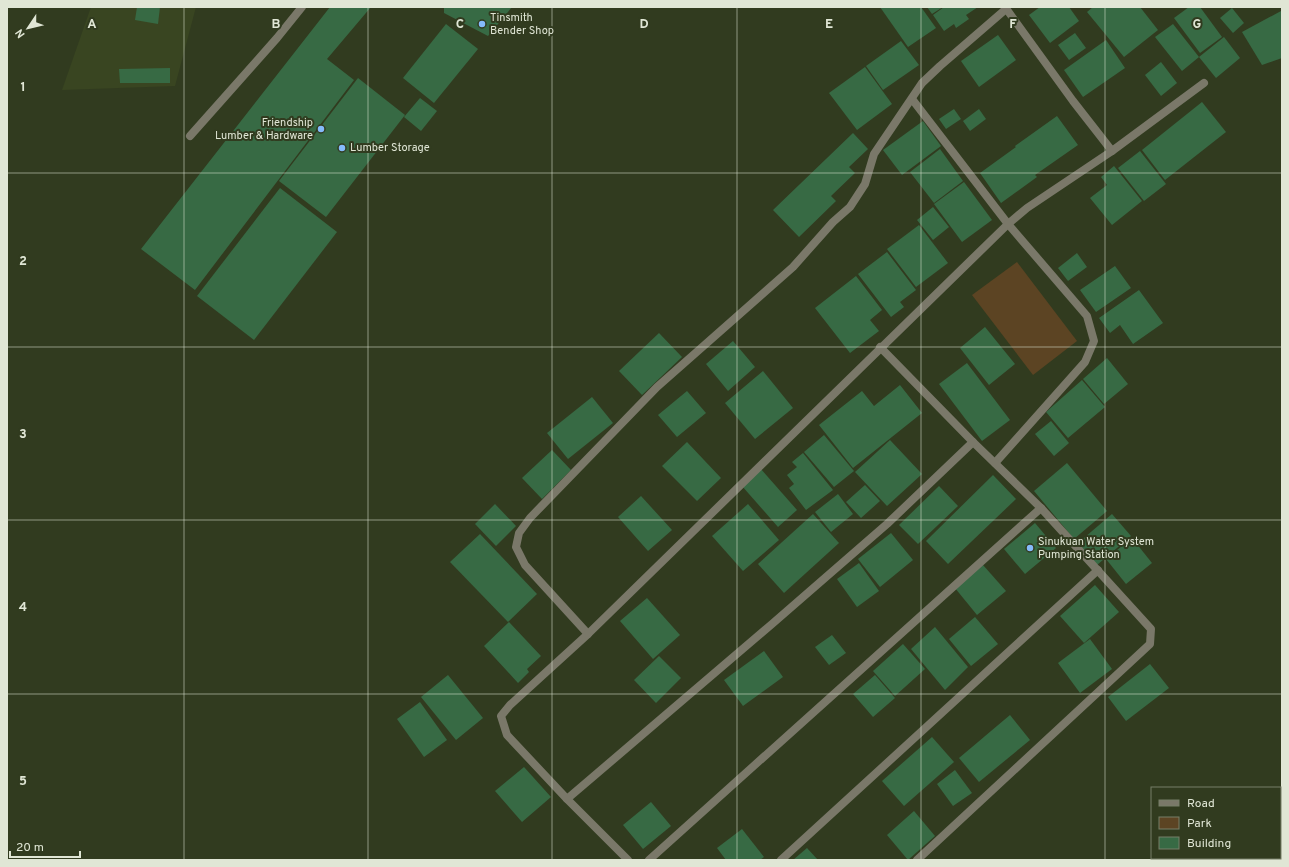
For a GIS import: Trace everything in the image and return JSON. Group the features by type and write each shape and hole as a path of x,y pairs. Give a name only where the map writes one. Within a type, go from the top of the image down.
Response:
{"street":[{"path":"190,136 277,38 302,7"},
{"path":"588,634 525,565 516,547 519,532 530,518 657,387 793,267 833,222 850,207 865,184 874,154 922,83 940,66 1006,8 1112,151"},
{"path":"628,860 567,799 507,735 501,716 510,705 588,634 880,347 1008,224 1027,208 1112,151 1204,83"},
{"path":"912,99 1008,224 1087,316 1094,341 1085,362 995,463"},
{"path":"880,347 973,442 1041,508 1151,629 1150,644 917,860"},
{"path":"567,799 881,529 973,442"},
{"path":"649,860 1041,508"},
{"path":"781,860 1098,570"}],"shaded area":[{"path":"91,7 196,7 175,86 62,90"}],"green space":[{"path":"1017,262 1077,341 1033,375 972,295"},
{"path":"1282,820 1282,860 1231,860 1281,859"}],"building":[{"path":"137,7 160,7 158,24 135,20"},
{"path":"330,7 371,7 327,59 354,80 195,290 141,249"},
{"name":"Tinsmith Bender Shop","path":"444,7 512,7 488,36 444,13"},
{"path":"880,7 921,7 936,28 908,47"},
{"path":"927,7 943,7 932,14"},
{"path":"944,7 978,7 966,15 969,19 956,28 954,24 944,31 933,15"},
{"path":"1040,7 1069,7 1079,21 1050,43 1029,15"},
{"path":"1093,7 1140,7 1158,30 1124,57 1087,12"},
{"path":"1189,7 1200,7 1222,37 1200,53 1174,18"},
{"path":"1232,8 1244,23 1233,33 1220,18"},
{"path":"1281,11 1282,58 1262,65 1242,32"},
{"path":"446,24 478,49 434,103 403,78"},
{"path":"1173,24 1199,57 1182,71 1155,37"},
{"path":"1075,33 1086,48 1069,60 1058,45"},
{"path":"998,35 1016,60 979,87 961,61"},
{"path":"1224,37 1240,58 1216,78 1199,57"},
{"path":"1106,40 1125,68 1083,97 1064,70"},
{"path":"901,41 919,65 883,90 866,66"},
{"path":"1161,62 1177,83 1161,96 1145,75"},
{"path":"865,67 892,104 857,130 829,93"},
{"path":"170,68 170,83 120,83 119,69"},
{"name":"Lumber Storage","path":"358,78 405,115 326,217 279,181"},
{"path":"420,98 437,111 421,131 404,117"},
{"path":"1202,102 1226,132 1165,180 1142,150"},
{"path":"954,109 961,119 946,129 939,119"},
{"path":"979,109 986,119 970,131 963,121"},
{"path":"1057,116 1078,145 1035,175 1037,177 1001,203 980,173 1016,147 1015,146"},
{"path":"923,121 941,146 902,175 883,150"},
{"path":"853,133 868,149 849,167 855,173 831,196 836,201 799,237 773,210"},
{"path":"940,149 963,181 934,203 910,172"},
{"path":"1140,151 1166,184 1144,201 1118,168"},
{"path":"1114,166 1142,201 1112,225 1090,198 1107,185 1101,177"},
{"path":"964,182 992,220 962,242 934,204"},
{"path":"280,188 337,232 254,340 197,296"},
{"path":"933,207 949,227 933,240 917,220"},
{"path":"919,225 948,263 916,287 887,249"},
{"path":"887,252 916,290 900,302 904,307 891,317 858,274"},
{"path":"1077,253 1087,267 1068,281 1058,268"},
{"path":"1115,266 1131,288 1096,312 1080,290"},
{"path":"856,276 882,310 870,320 879,331 850,353 815,308"},
{"path":"1139,290 1163,323 1133,344 1120,325 1110,333 1099,318"},
{"path":"985,327 1015,364 989,385 960,348"},
{"path":"659,333 682,357 642,395 619,371"},
{"path":"733,341 755,367 728,391 706,364"},
{"path":"1107,358 1128,384 1104,404 1083,379"},
{"path":"967,363 1010,420 982,441 939,384"},
{"path":"763,371 793,408 755,439 725,403"},
{"path":"1082,380 1105,407 1068,438 1046,412"},
{"path":"900,385 922,413 853,468 819,425 862,391 874,406"},
{"path":"687,391 706,413 677,437 658,415"},
{"path":"592,397 613,423 568,459 547,433"},
{"path":"1051,421 1069,443 1054,456 1035,434"},
{"path":"824,435 854,471 834,487 804,452"},
{"path":"890,440 922,474 887,506 855,472"},
{"path":"687,442 721,478 697,501 662,466"},
{"path":"552,450 571,470 542,499 522,478"},
{"path":"803,453 833,490 806,510 789,488 794,484 787,475 797,467 792,462"},
{"path":"1067,463 1107,511 1074,539 1034,491"},
{"path":"761,469 797,510 778,527 742,486"},
{"path":"993,475 1016,499 948,564 926,541"},
{"path":"865,485 880,501 861,518 846,502"},
{"path":"939,486 958,506 918,544 899,525"},
{"path":"838,494 853,514 831,532 815,512"},
{"path":"641,496 672,530 648,551 618,517"},
{"path":"495,504 516,526 496,546 475,524"},
{"path":"748,504 779,540 743,571 712,536"},
{"path":"813,514 839,543 784,593 758,564"},
{"path":"1112,514 1131,536 1097,565 1078,543"},
{"name":"Sinukuan Water System Pumping Station","path":"1035,523 1056,548 1025,574 1004,549"},
{"path":"891,533 913,560 880,587 858,559"},
{"path":"480,534 537,594 508,622 450,562"},
{"path":"1132,538 1152,563 1126,584 1106,559"},
{"path":"859,563 879,591 857,607 837,579"},
{"path":"983,565 1006,591 977,615 955,588"},
{"path":"1095,585 1119,612 1084,643 1060,616"},
{"path":"647,598 680,635 653,659 620,621"},
{"path":"975,617 998,644 971,666 949,639"},
{"path":"509,622 541,656 527,669 529,672 518,683 484,646"},
{"path":"935,627 968,667 945,690 911,649"},
{"path":"832,635 846,653 829,665 815,647"},
{"path":"1090,639 1112,669 1080,693 1058,663"},
{"path":"903,644 925,669 895,696 873,671"},
{"path":"764,651 783,677 743,706 724,680"},
{"path":"659,656 681,678 656,703 634,680"},
{"path":"1150,664 1169,688 1126,721 1108,697"},
{"path":"448,675 483,718 456,740 421,697"},
{"path":"875,675 895,698 873,717 853,694"},
{"path":"420,702 447,740 424,757 397,719"},
{"path":"1010,715 1030,740 979,782 959,758"},
{"path":"932,737 954,762 904,806 882,781"},
{"path":"524,767 551,797 522,822 495,791"},
{"path":"955,770 972,793 953,806 937,784"},
{"path":"651,802 671,826 643,849 623,825"},
{"path":"914,811 935,836 908,860 887,835"},
{"path":"742,829 764,857 760,860 726,860 717,848"},
{"path":"807,848 818,860 793,860"}],"place":[{"name":"Tinsmith Bender Shop","path":"482,24"},
{"name":"Friendship Lumber & Hardware","path":"321,129"},
{"name":"Lumber Storage","path":"342,148"},
{"name":"Sinukuan Water System Pumping Station","path":"1030,548"}]}
